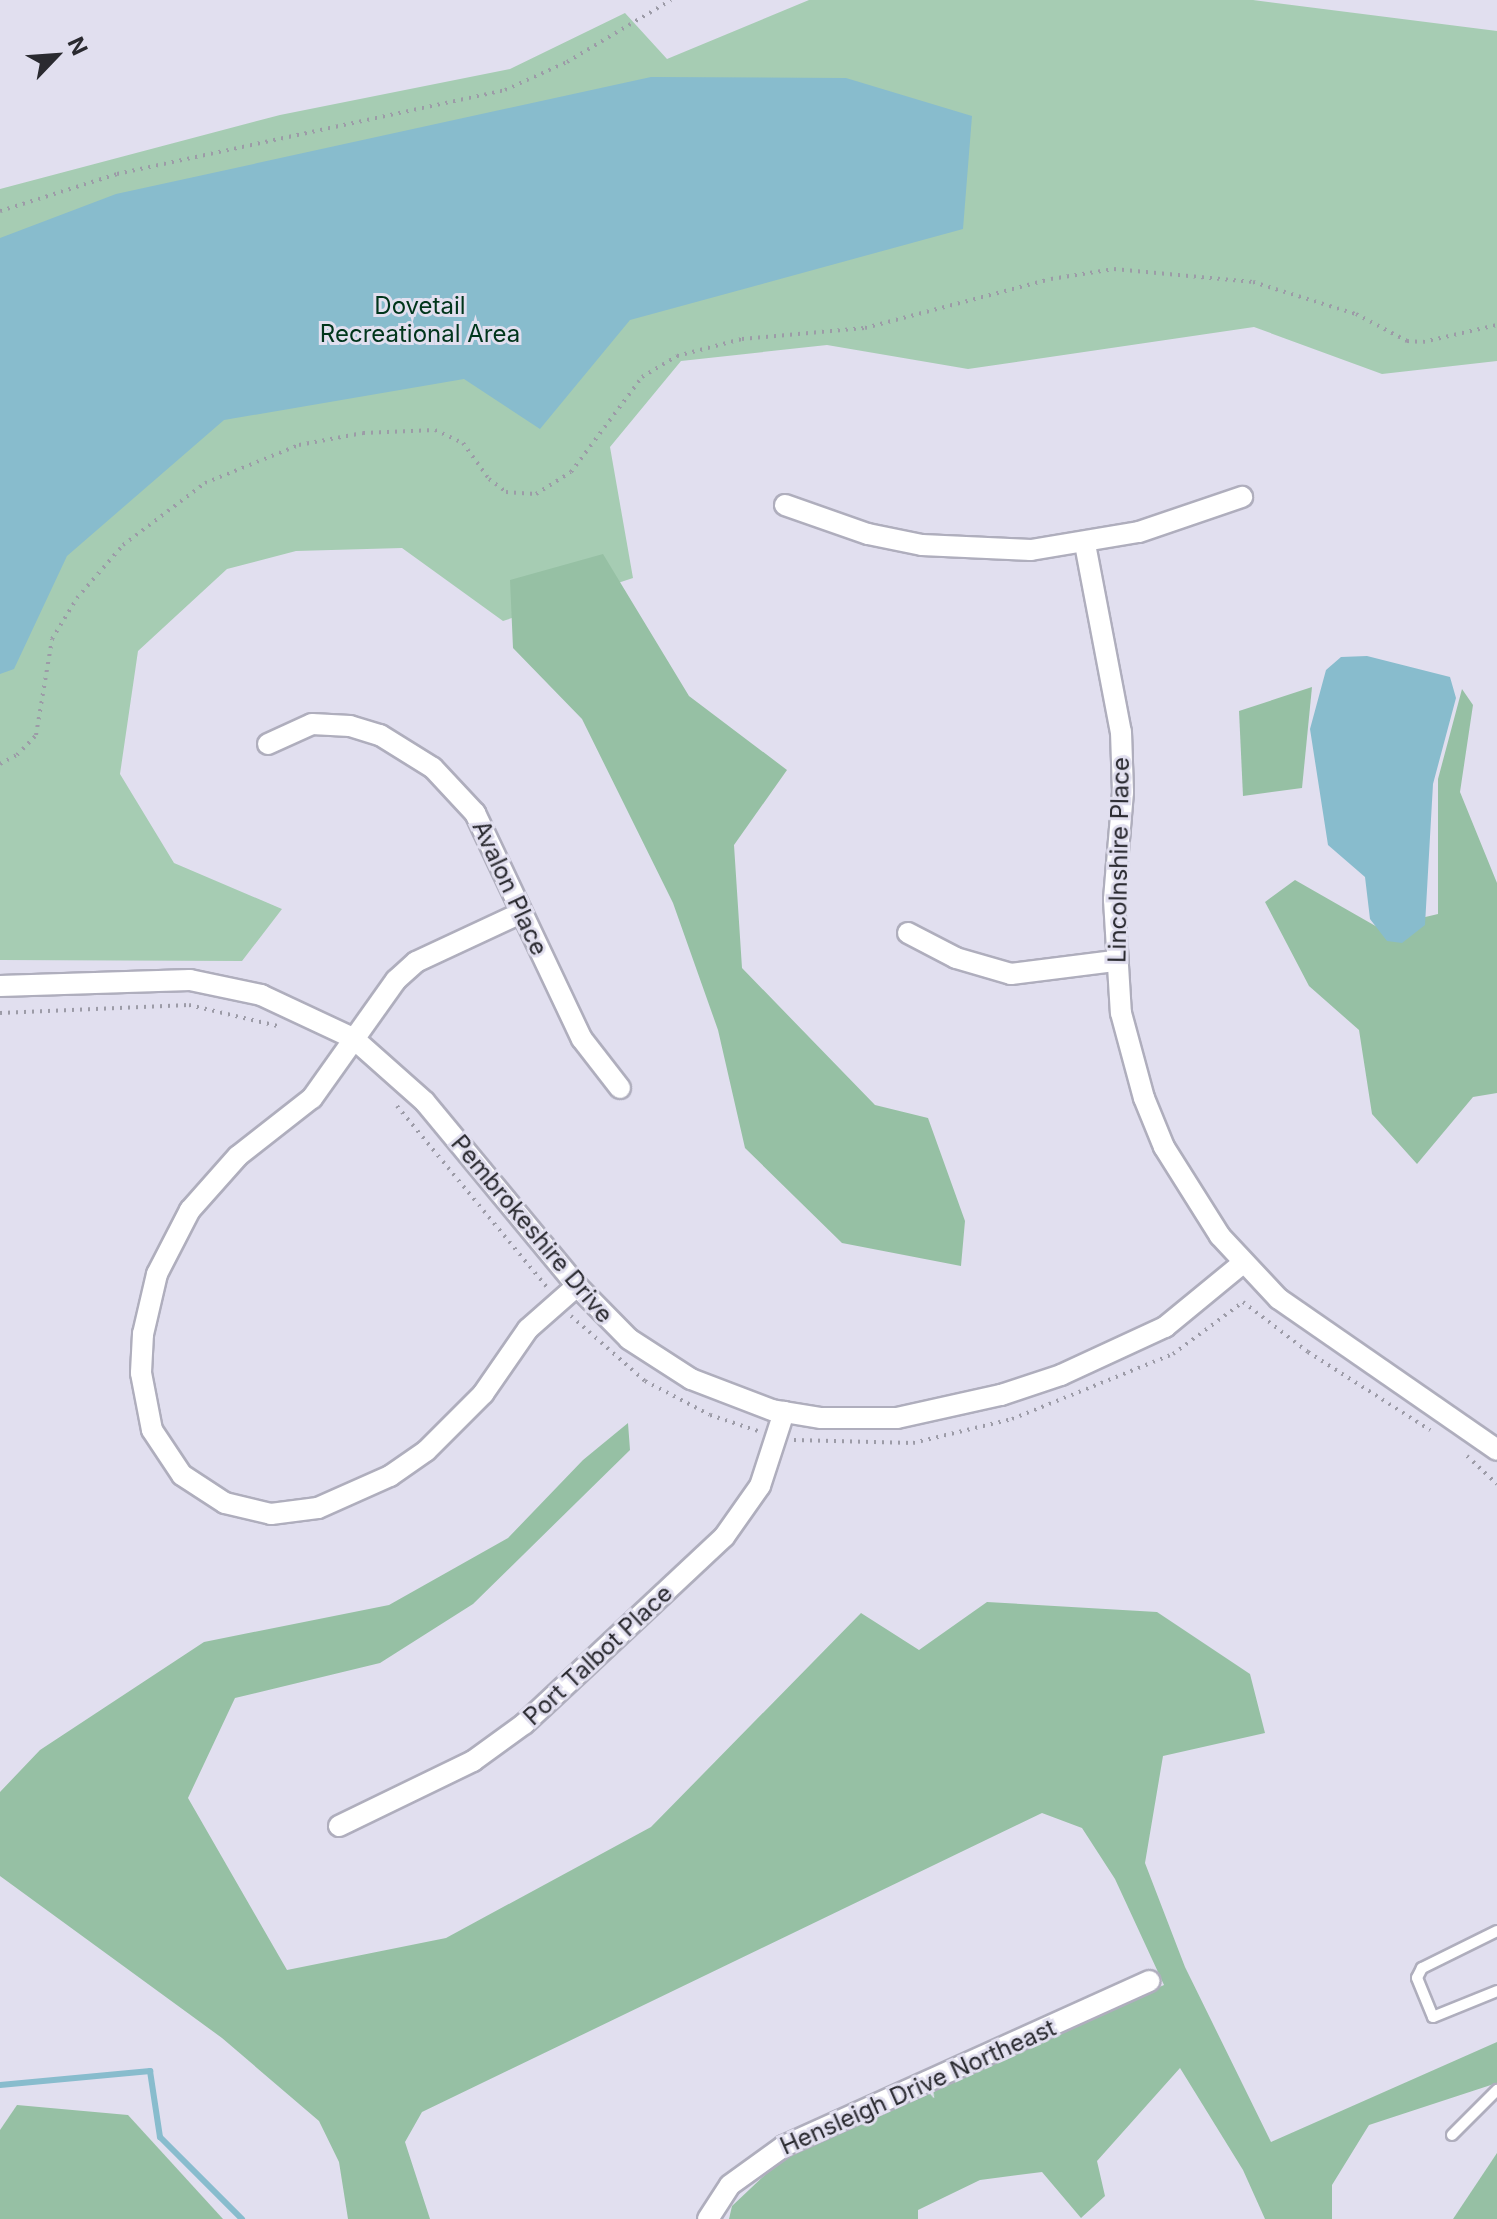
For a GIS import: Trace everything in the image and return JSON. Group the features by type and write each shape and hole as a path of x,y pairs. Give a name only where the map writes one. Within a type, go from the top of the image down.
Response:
{"street":[{"path":"785,505 868,534 922,545 1031,550 1085,544 1139,532 1242,497"},
{"name":"Lincolnshire Place","path":"1085,544 1121,732 1114,961 1121,1013 1144,1098 1190,1193 1243,1263 1318,1330 1426,1398 1497,1450"},
{"name":"Avalon Place","path":"268,744 322,723 380,735 408,749 433,768 475,813 582,1039 620,1088"},
{"path":"521,913 416,962 353,1038 312,1098 210,1184 173,1238 149,1301 141,1373 144,1404 165,1454 204,1492 247,1511 295,1513 351,1496 402,1468 458,1422 528,1329 577,1286"},
{"path":"908,933 956,958 1011,974 1114,961"},
{"name":"Pembrokeshire Drive","path":"0,986 190,980 261,995 353,1038 425,1102 577,1286 659,1361 725,1395 784,1412 859,1420 897,1418 1001,1395 1061,1375 1165,1327 1243,1263"},
{"name":"Port Talbot Place","path":"339,1826 473,1761 524,1724 724,1537 760,1486 779,1437 784,1412"},
{"name":"Hensleigh Drive Northeast","path":"708,2219 730,2185 784,2146 1149,1981"}],"lane":[{"path":"1497,1931 1422,1968 1417,1978 1433,2017 1497,1991"},
{"path":"1452,2135 1497,2090"}],"path":[{"path":"0,211 117,174 505,90 567,62 673,3 671,0"},
{"path":"0,764 17,755 36,735 52,639 107,562 181,498 279,451 342,435 435,430 463,443 481,470 506,492 536,494 571,472 642,377 677,356 742,339 833,335 1051,279 1114,269 1253,282 1356,314 1407,341 1423,342 1497,325"},
{"path":"0,1013 189,1005 292,1033"},
{"path":"395,1104 559,1301 645,1381 710,1415 779,1437 834,1444 913,1443 1012,1419 1173,1354 1243,1302 1308,1352 1438,1435"},
{"path":"1458,1449 1497,1484"}],"green space":[{"name":"Dovetail Recreational Area","path":"809,0 1253,0 1497,31 1497,361 1382,374 1254,327 968,369 827,345 681,361 610,447 633,578 503,621 402,548 296,551 227,569 138,651 120,774 174,863 282,909 242,961 0,960 0,189 280,115 510,69 625,13 667,59"},
{"path":"603,554 689,696 787,770 734,845 742,968 875,1105 928,1118 965,1221 961,1266 842,1243 745,1148 718,1030 673,903 582,719 513,648 510,580"},
{"path":"1312,687 1302,788 1243,796 1239,711"},
{"path":"1462,689 1473,705 1460,792 1497,883 1497,1093 1473,1097 1417,1164 1372,1114 1359,1030 1309,986 1265,902 1295,880 1379,928 1438,914 1438,779"},
{"path":"628,1423 630,1450 473,1604 380,1663 235,1698 188,1798 287,1970 446,1938 651,1827 861,1613 919,1650 987,1602 1157,1612 1250,1674 1265,1733 1163,1756 1145,1863 1185,1967 1271,2142 1497,2042 1497,2083 1369,2125 1332,2185 1332,2219 1265,2219 1243,2170 1180,2068 1097,2161 1105,2196 1081,2218 1042,2172 980,2180 918,2210 918,2219 729,2219 732,2206 785,2156 1164,1985 1115,1879 1082,1828 1042,1813 422,2112 405,2142 430,2219 348,2219 339,2162 319,2121 222,2038 0,1876 0,1792 40,1750 204,1642 389,1605 508,1538 583,1460"},
{"path":"17,2105 128,2115 223,2219 0,2219 0,2130"},
{"path":"1497,2153 1497,2219 1453,2219"}],"water":[{"path":"651,77 846,78 972,116 963,229 630,320 540,429 464,379 224,420 67,556 14,669 0,674 0,238 116,194"},
{"path":"1367,656 1450,677 1456,698 1433,784 1425,925 1402,943 1387,941 1370,919 1365,877 1328,845 1310,729 1326,670 1341,657"}],"waterway":[{"path":"0,2085 150,2071 160,2137 242,2219"}]}
